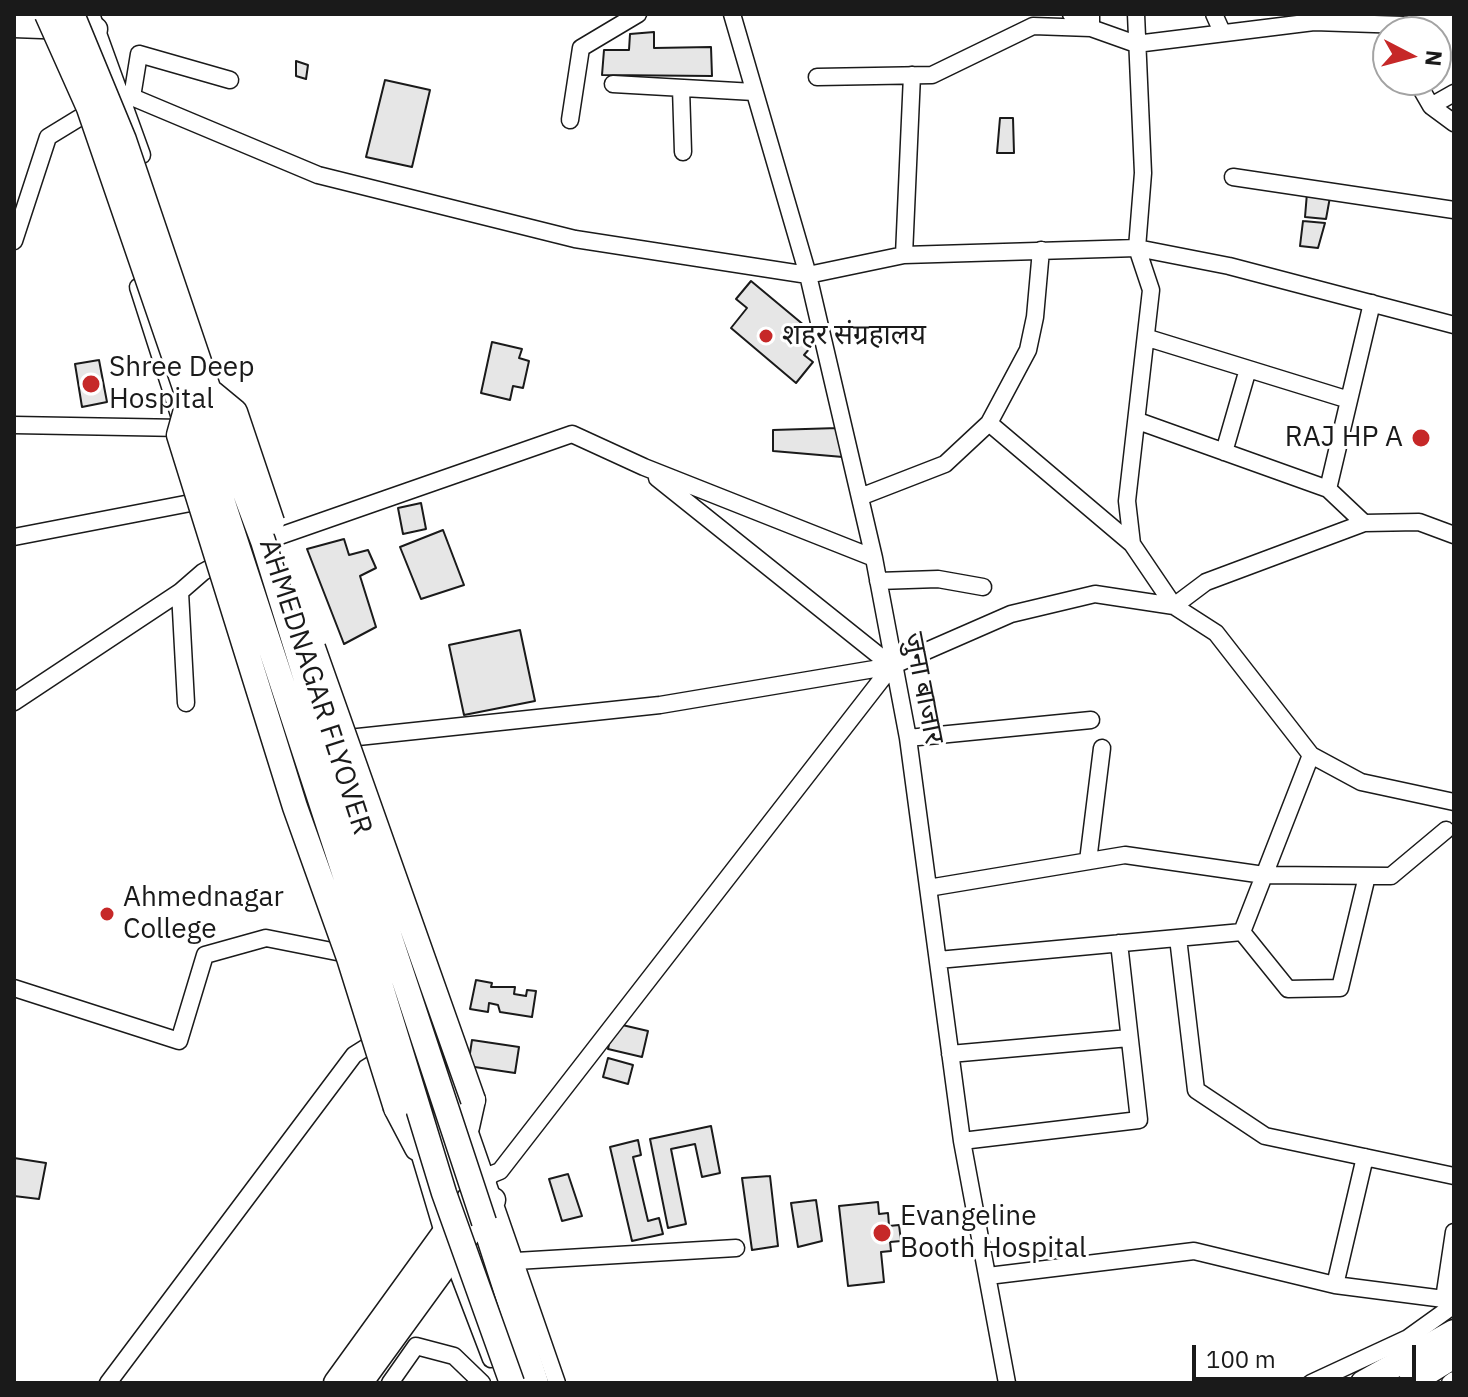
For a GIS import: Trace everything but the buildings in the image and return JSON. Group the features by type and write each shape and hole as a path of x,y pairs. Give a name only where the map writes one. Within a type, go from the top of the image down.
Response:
{"highway":[{"name":"AHMEDNAGAR FLYOVER","path":"72,14 124,140 444,1193 512,1383"},
{"name":"AHMEDNAGAR FLYOVER","path":"42,19 89,108 200,396 229,450 263,541 332,764 491,1193 536,1383"},
{"path":"417,1148 396,1108 349,958 295,807 179,435 200,396 235,412 396,888 473,1100 467,1127"},
{"path":"336,1383 491,1193"},
{"path":"360,1383 448,1247"},
{"path":"1363,1383 1454,1332"},
{"path":"1410,1383 1454,1356"}],"main road":[{"path":"14,26 42,19 94,21"}],"street":[{"path":"570,120 581,48 638,14"},
{"name":"जुना बाजार","path":"732,14 808,275 874,558 908,738 962,1141 1007,1383"},
{"path":"1071,14 1136,44 1314,22 1372,23"},
{"path":"1132,544 1127,501 1148,338 1151,290 1137,248 1143,173 1136,14"},
{"path":"1214,14 1222,32"},
{"path":"42,19 84,115 448,1247 500,1383"},
{"path":"94,21 128,98 337,739 467,1127 557,1383"},
{"path":"817,77 932,75 1033,26 1091,21"},
{"path":"55,50 139,54 230,80"},
{"path":"128,98 139,54"},
{"path":"904,255 912,75"},
{"path":"613,84 754,92"},
{"path":"681,88 683,152"},
{"path":"1431,106 1454,93"},
{"path":"1425,96 1431,106 1454,123"},
{"path":"14,241 48,137 84,115 128,98 318,175 575,239 808,275 904,255 1137,248 1229,266 1454,325"},
{"path":"1233,177 1454,210"},
{"path":"860,497 945,464 989,423 1028,350 1035,317 1041,250"},
{"path":"1328,489 1372,303"},
{"path":"1148,338 1349,400"},
{"path":"1224,452 1248,369"},
{"path":"1138,421 1328,489 1364,523"},
{"path":"989,423 1132,544 1174,606 1216,633 1311,755 1361,782 1454,802"},
{"path":"14,425 183,428"},
{"path":"14,702 225,560 271,539 572,434 644,467 874,558"},
{"path":"644,467 892,666"},
{"path":"14,537 206,500"},
{"path":"337,739 660,705 892,666 1011,614 1095,594 1174,606 1206,582 1364,523 1419,522 1454,535"},
{"path":"878,581 938,579 983,587"},
{"path":"180,592 186,703"},
{"path":"491,1193 892,666"},
{"path":"908,738 1091,720"},
{"path":"1088,861 1102,748"},
{"path":"1242,932 1311,755"},
{"path":"928,888 1125,855 1264,875 1391,876 1446,830"},
{"path":"1242,932 1288,989 1340,988 1367,876"},
{"path":"938,960 1242,932"},
{"path":"14,988 179,1041 205,955 266,938 354,956"},
{"path":"1178,938 1196,1090 1265,1136 1454,1176"},
{"path":"962,1141 1139,1120 1119,943"},
{"path":"108,1383 354,1055 381,1038"},
{"path":"950,1054 1129,1038"},
{"path":"1335,1285 1365,1157"},
{"path":"1311,1383 1408,1338 1449,1304 1454,1232"},
{"path":"516,1261 736,1248"},
{"path":"988,1276 1194,1251 1335,1285 1449,1304"},
{"path":"390,1383 416,1346 454,1356 482,1383"}],"place":[{"name":"शहर संग्रहालय","path":"766,336"},
{"name":"Shree Deep Hospital","path":"91,384"},
{"name":"RAJ HP A","path":"1421,438"},
{"name":"Ahmednagar College","path":"107,914"},
{"name":"Evangeline Booth Hospital","path":"882,1233"}]}
